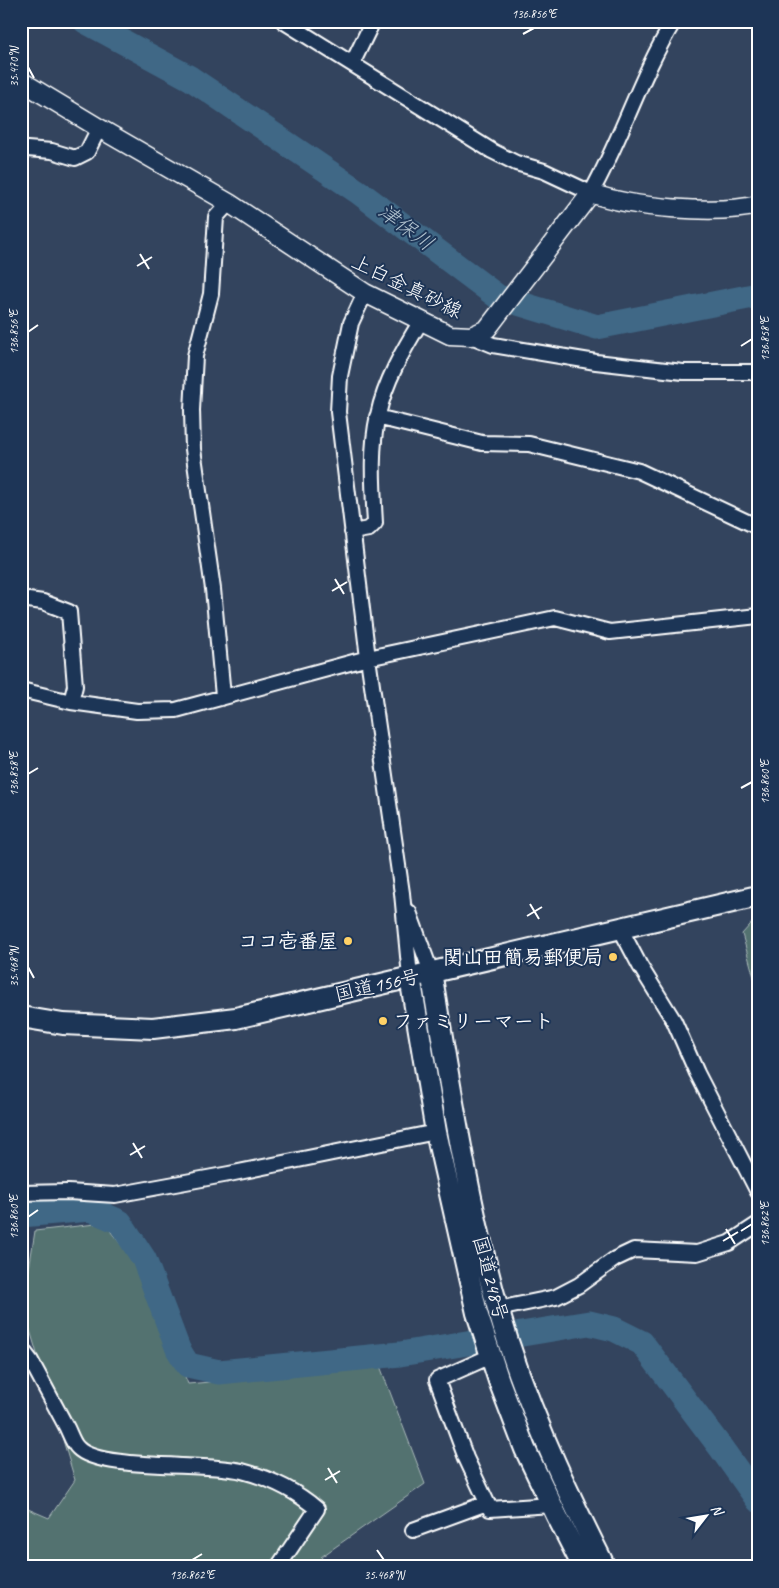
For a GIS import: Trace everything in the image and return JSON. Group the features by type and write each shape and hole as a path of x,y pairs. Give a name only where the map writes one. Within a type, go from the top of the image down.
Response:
{"highway":[{"name":"国道156号","path":"21,1017 63,1024 153,1028 236,1018 758,896"},
{"name":"国道248号","path":"431,972 457,1128 476,1219 498,1309 520,1376 546,1442 605,1567"},
{"name":"国道248号","path":"410,977 436,1132 477,1313 525,1449 583,1567"}],"main road":[{"name":"上白金真砂線","path":"21,81 229,203 365,293 450,335 471,336 487,329 588,197"},
{"path":"588,197 643,205 710,209 758,205"}],"street":[{"path":"283,21 492,151 516,163 544,171 588,197 603,172 660,44 674,21"},
{"path":"352,64 373,21"},
{"path":"27,149 52,151 75,158 88,152 99,128"},
{"path":"223,696 213,589 193,450 192,410 195,356 211,294 216,217 229,203"},
{"path":"365,293 351,323 340,385 338,412 368,658 402,893 410,977"},
{"path":"352,532 369,529 375,522 373,452 377,417 392,375 421,321"},
{"path":"471,336 493,345 596,362 683,372 758,372"},
{"path":"377,417 482,443 529,444 638,471 758,527"},
{"path":"21,599 43,602 69,612 75,686 71,702"},
{"path":"21,690 71,702 137,711 176,710 368,658 555,618 610,632 758,616"},
{"path":"402,893 431,972"},
{"path":"620,928 640,966 674,1021 697,1073 758,1192"},
{"path":"21,1193 68,1192 115,1195 436,1132"},
{"path":"498,1309 556,1297 579,1285 615,1259 634,1250 697,1253 729,1243 758,1224"},
{"path":"21,1348 31,1361 78,1448 84,1452 98,1459 201,1466 242,1471 279,1484 304,1498 317,1509 278,1567"},
{"path":"491,1356 436,1380 466,1458 490,1509 552,1505"},
{"path":"413,1530 487,1503"}],"green space":[{"path":"758,916 758,992 742,934"},
{"path":"104,1223 142,1272 188,1384 380,1366 425,1484 321,1557 330,1567 21,1567 21,1506 49,1518 75,1480 23,1307 35,1231"}],"waterway":[{"name":"津保川","path":"85,21 190,78 360,193 498,297 597,327 758,295"},
{"path":"21,1215 90,1209 120,1222 144,1259 178,1349 188,1365 219,1372 400,1354 589,1323 614,1329 642,1343 758,1500"}],"place":[{"name":"ココ壱番屋","path":"348,941"},
{"name":"関山田簡易郵便局","path":"613,957"},
{"name":"ファミリーマート","path":"383,1021"}]}
